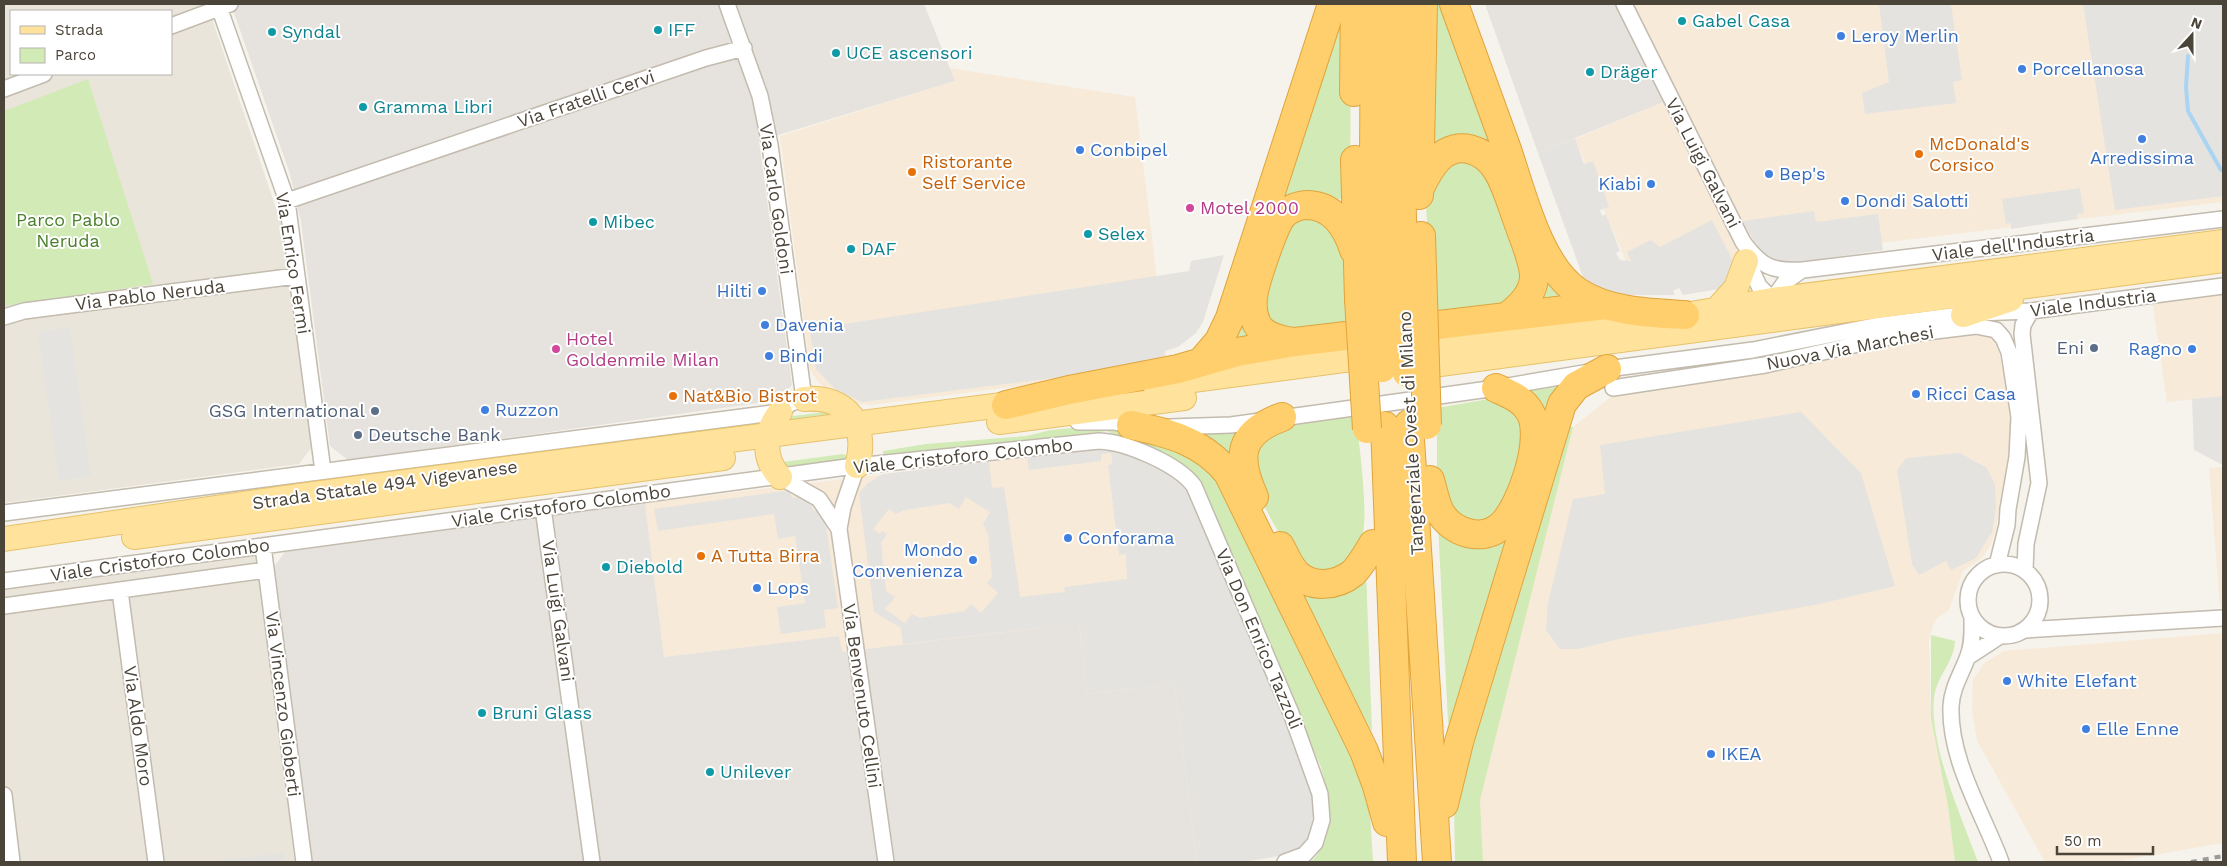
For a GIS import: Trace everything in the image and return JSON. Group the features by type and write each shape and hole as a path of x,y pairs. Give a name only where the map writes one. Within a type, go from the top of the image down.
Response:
{"highway":[{"path":"1201,362 1219,341 1230,318 1332,4"},
{"path":"1355,4 1397,426 1373,544 1388,862"},
{"name":"Tangenziale Ovest di Milano","path":"1374,4 1374,159 1384,297 1437,862"},
{"name":"Tangenziale Ovest di Milano","path":"1384,297 1399,94 1401,4"},
{"path":"1419,190 1423,4"},
{"path":"1454,4 1542,245 1555,268 1568,284 1584,296 1606,305 1652,313 1685,315"},
{"path":"1384,297 1419,190 1435,162 1450,151 1471,149 1485,156 1499,174 1520,226 1534,275 1532,285 1524,300 1509,315"},
{"path":"1295,342 1266,334 1257,324 1253,310 1256,285 1277,226 1284,214 1298,207 1308,206 1322,208 1333,214 1344,226 1353,247 1384,297"},
{"path":"1007,413 1069,390 1150,376 1237,352 1295,342 1509,315 1606,305"},
{"path":"1444,804 1459,742 1560,410 1567,395 1583,381 1610,379"},
{"path":"1397,426 1430,480 1439,510 1454,527 1476,535 1491,532 1506,521 1521,494 1533,451 1536,430 1533,418 1525,405 1518,398 1496,388"},
{"path":"1282,417 1253,432 1246,443 1243,463 1247,479 1260,509 1294,571 1304,579 1314,583 1328,584 1341,580 1357,568 1373,544"},
{"name":"Tangenziale Ovest di Milano","path":"1397,426 1402,862"},
{"path":"1125,434 1173,435 1198,445 1214,457 1228,473 1364,751 1377,786 1387,822"},
{"path":"1430,480 1444,804 1444,862"}],"main road":[{"path":"1007,413 1685,315 1772,300 2223,242"},
{"path":"1716,309 1736,288 1745,252"},
{"path":"1007,413 1801,316 2223,260"},
{"path":"1963,315 2062,282"},
{"path":"804,398 829,400 850,414 859,432 860,456 856,466"},
{"path":"780,412 772,423 767,444 774,470 780,477"},
{"name":"Strada Statale 494 Vigevanese","path":"4,554 767,444 1007,413"},
{"name":"Strada Statale 494 Vigevanese","path":"4,539 312,494 767,444"}],"street":[{"name":"Via Carlo Goldoni","path":"727,4 760,96 770,145 804,398"},
{"name":"Via Luigi Galvani","path":"1624,4 1745,252 1759,286 1772,300"},
{"path":"172,26 222,5"},
{"name":"Via Enrico Fermi","path":"222,5 286,201 322,471"},
{"name":"Via Fratelli Cervi","path":"286,201 706,58 744,48"},
{"path":"4,89 41,75"},
{"name":"Viale dell'Industria","path":"1803,270 2223,219"},
{"name":"Via Luigi Galvani","path":"1745,252 1763,265 1778,269 1803,270"},
{"path":"1801,316 1772,300 1785,282 1803,270"},
{"name":"Via Pablo Neruda","path":"4,317 24,312 296,276"},
{"name":"Viale Industria","path":"1610,379 1866,328 1963,315 2031,311 2223,286"},
{"path":"2025,571 2026,544 2039,483 2022,334 2023,325 2031,311"},
{"path":"1990,313 2007,327 2010,339 2009,352"},
{"name":"Nuova Via Marchesi","path":"1610,379 1765,365 1876,339 1976,326 1996,330 2003,338 2009,352 2019,417 2017,457 2005,538 1997,565"},
{"path":"1007,413 1051,423 1092,421 1125,434 1211,427 1496,388 1610,379"},
{"path":"4,513 780,412 791,403 804,398"},
{"name":"Viale Cristoforo Colombo","path":"4,581 856,466 1099,441 1125,434"},
{"name":"Via Don Enrico Tazzoli","path":"1125,434 1179,472 1194,486 1291,713 1319,788 1322,815 1319,834 1310,850 1300,857 1285,862"},
{"path":"839,530 843,507 856,466"},
{"path":"780,477 819,499 839,530"},
{"name":"Via Luigi Galvani","path":"543,508 592,862"},
{"name":"Via Benvenuto Cellini","path":"839,530 886,862"},
{"name":"Via Vincenzo Gioberti","path":"263,546 304,862"},
{"path":"1999,858 1968,786 1953,728 1951,707 1953,689 1972,645 1972,618 1968,602 1971,585 1982,572 1997,565 2017,566 2025,571 2038,587 2040,608 2032,624 2025,630"},
{"path":"4,606 266,570"},
{"name":"Via Aldo Moro","path":"120,591 156,862"},
{"path":"2040,608 2054,622 2069,627"},
{"path":"1972,618 1984,630 2000,636 2009,636 2025,630 2223,618"},
{"path":"1968,657 2000,636"},
{"path":"4,795 12,862"}],"shaded area":[{"path":"4,4 207,4 281,223 312,447 299,464 4,503"},
{"path":"231,4 924,4 955,81 759,141 792,385 780,400 348,460 330,446 301,222 290,174"},
{"path":"1485,4 1633,4 1676,97 1538,153"},
{"path":"1633,4 2223,4 2223,202 1738,260 1627,264 1575,139 1676,97"},
{"path":"1879,4 1951,4 1962,80 1953,82 1956,103 1865,114 1862,93 1889,82"},
{"path":"2083,4 2223,4 2223,196 2115,210"},
{"path":"949,68 1135,97 1167,362 1068,380 870,405 849,403 830,393 815,378 810,369 780,136 955,81"},
{"path":"1575,138 1584,164 1593,161 1609,207 1600,210 1602,216 1606,214 1620,251 1616,253 1620,260 1631,261 1627,252 1651,240 1660,247 1712,220 1734,263 1733,279 1720,289 1683,295 1679,288 1673,291 1675,295 1620,295 1610,293 1584,280 1538,153"},
{"path":"2080,188 2084,213 2077,214 2078,219 2011,229 2011,223 2006,224 2002,199"},
{"path":"1814,211 1816,222 1878,214 1883,250 1780,265 1763,258 1743,221"},
{"path":"1224,255 1203,322 1196,333 1178,347 1165,351 1164,357 1094,373 862,402 836,390 816,369 810,332 832,330 838,325 1189,271 1191,261"},
{"path":"2223,292 2223,396 2167,402 2152,300"},
{"path":"70,327 91,476 59,481 38,332"},
{"path":"1985,330 1996,339 2012,411 2012,430 1996,528 1991,544 1983,557 1963,571 1949,610 1938,617 1933,625 1929,640 1931,718 1948,806 1955,862 1483,862 1480,800 1573,427 1620,390 1840,350"},
{"path":"2223,396 2223,465 2194,450 2192,399"},
{"path":"1801,412 1861,473 1895,586 1815,605 1623,638 1578,649 1560,649 1546,630 1548,603 1573,499 1605,494 1600,445"},
{"path":"1110,447 1112,464 1108,465 1119,554 1126,554 1132,617 841,652 839,636 664,657 645,503"},
{"path":"1110,447 1183,480 1188,487 1307,767 1314,804 1313,818 1310,837 1298,850 1285,855 1244,862 1197,862 1174,684 1087,694 1079,623 903,644 901,628 874,612 859,493 868,483 883,474 989,462 992,488 1004,487 1020,597 1065,592 1064,587 1127,579 1126,554 1119,555 1108,465 1112,464 1111,453 1101,454 1101,461 1029,470 1027,457","holes":["966,497 990,512 983,524 988,534 992,577 987,583 998,593 981,613 971,604 965,611 920,618 912,614 905,623 885,609 895,597 886,591 881,543 887,534 882,531 880,534 873,529 889,509 896,514 905,510 949,503 959,509"]},
{"path":"1960,453 1987,468 1995,485 1996,508 1992,532 1976,558 1951,570 1946,561 1919,575 1912,564 1897,470 1906,458"},
{"path":"2223,467 2223,607 2220,607 2209,468"},
{"path":"790,490 792,498 804,496 812,503 813,511 824,510 838,608 824,610 826,628 781,634 777,607 805,603 795,536 778,539 774,514 658,531 654,509"},
{"path":"645,503 664,657 839,636 842,652 1079,623 1087,694 1174,684 1197,862 312,862 273,568 285,552"},
{"path":"257,556 295,862 4,862 4,590"},
{"path":"2223,633 2223,843 2113,862 2045,862 1977,741 1972,709 1973,680 1984,663 2004,651"},
{"path":"284,853 285,862 200,862"}],"green space":[{"path":"1336,4 1351,4 1350,202 1324,195 1281,206 1260,337 1224,345"},
{"path":"1427,4 1450,4 1572,302 1532,305 1507,174 1430,150"},
{"name":"Parco Pablo Neruda","path":"88,79 153,284 4,306 4,111"},
{"path":"1478,155 1528,266 1521,300 1433,321 1426,205 1434,168"},
{"path":"1295,213 1342,230 1352,328 1273,332 1259,298"},
{"path":"1565,386 1451,728 1448,722 1438,524 1462,536 1525,498 1519,392"},
{"path":"1497,399 1527,424 1505,509 1480,523 1453,514 1437,475 1437,408"},
{"path":"825,412 838,414 774,427 785,417"},
{"path":"1356,416 1364,496 1362,538 1358,548 1348,560 1335,568 1321,569 1308,564 1296,555 1285,542 1267,512 1253,481 1248,448 1282,424"},
{"path":"1569,426 1573,427 1480,800 1483,862 1455,862 1454,802"},
{"path":"1085,427 1126,430 1212,464 1360,764 1370,813 1373,862 1310,862 1319,852 1325,837 1328,821 1328,797 1321,767 1195,477 1187,467 1107,431 883,458 883,451 926,444 1026,436 1051,430"},
{"path":"1241,431 1236,459 1291,570 1366,571 1372,732 1199,434"},
{"path":"843,454 847,456 846,460 784,470 783,462"},
{"path":"1931,635 1955,641 1952,656 1938,682 1934,697 1936,737 1955,802 1978,862 1955,862 1948,806 1931,718"}],"waterway":[{"path":"2188,56 2186,87 2188,111 2221,170"}],"railway":[{"path":"2191,862 2223,856"}],"place":[{"name":"Gabel Casa","path":"1682,21"},
{"name":"IFF","path":"658,30"},
{"name":"Syndal","path":"272,32"},
{"name":"Leroy Merlin","path":"1841,36"},
{"name":"UCE ascensori","path":"836,53"},
{"name":"Porcellanosa","path":"2022,69"},
{"name":"Dräger","path":"1590,72"},
{"name":"Gramma Libri","path":"363,107"},
{"name":"Arredissima","path":"2142,139"},
{"name":"Conbipel","path":"1080,150"},
{"name":"McDonald's Corsico","path":"1919,154"},
{"name":"Ristorante Self Service","path":"912,172"},
{"name":"Bep's","path":"1769,174"},
{"name":"Kiabi","path":"1651,184"},
{"name":"Dondi Salotti","path":"1845,201"},
{"name":"Motel 2000","path":"1190,208"},
{"name":"Mibec","path":"593,222"},
{"name":"Selex","path":"1088,234"},
{"name":"DAF","path":"851,249"},
{"name":"Hilti","path":"762,291"},
{"name":"Davenia","path":"765,325"},
{"name":"Eni","path":"2094,348"},
{"name":"Hotel Goldenmile Milan","path":"556,349"},
{"name":"Ragno","path":"2192,349"},
{"name":"Bindi","path":"769,356"},
{"name":"Ricci Casa","path":"1916,394"},
{"name":"Nat&Bio Bistrot","path":"673,396"},
{"name":"Ruzzon","path":"485,410"},
{"name":"GSG International","path":"375,411"},
{"name":"Deutsche Bank","path":"358,435"},
{"name":"Conforama","path":"1068,538"},
{"name":"A Tutta Birra","path":"701,556"},
{"name":"Mondo Convenienza","path":"973,560"},
{"name":"Diebold","path":"606,567"},
{"name":"Lops","path":"757,588"},
{"name":"White Elefant","path":"2007,681"},
{"name":"Bruni Glass","path":"482,713"},
{"name":"Elle Enne","path":"2086,729"},
{"name":"IKEA","path":"1711,754"},
{"name":"Unilever","path":"710,772"}]}
